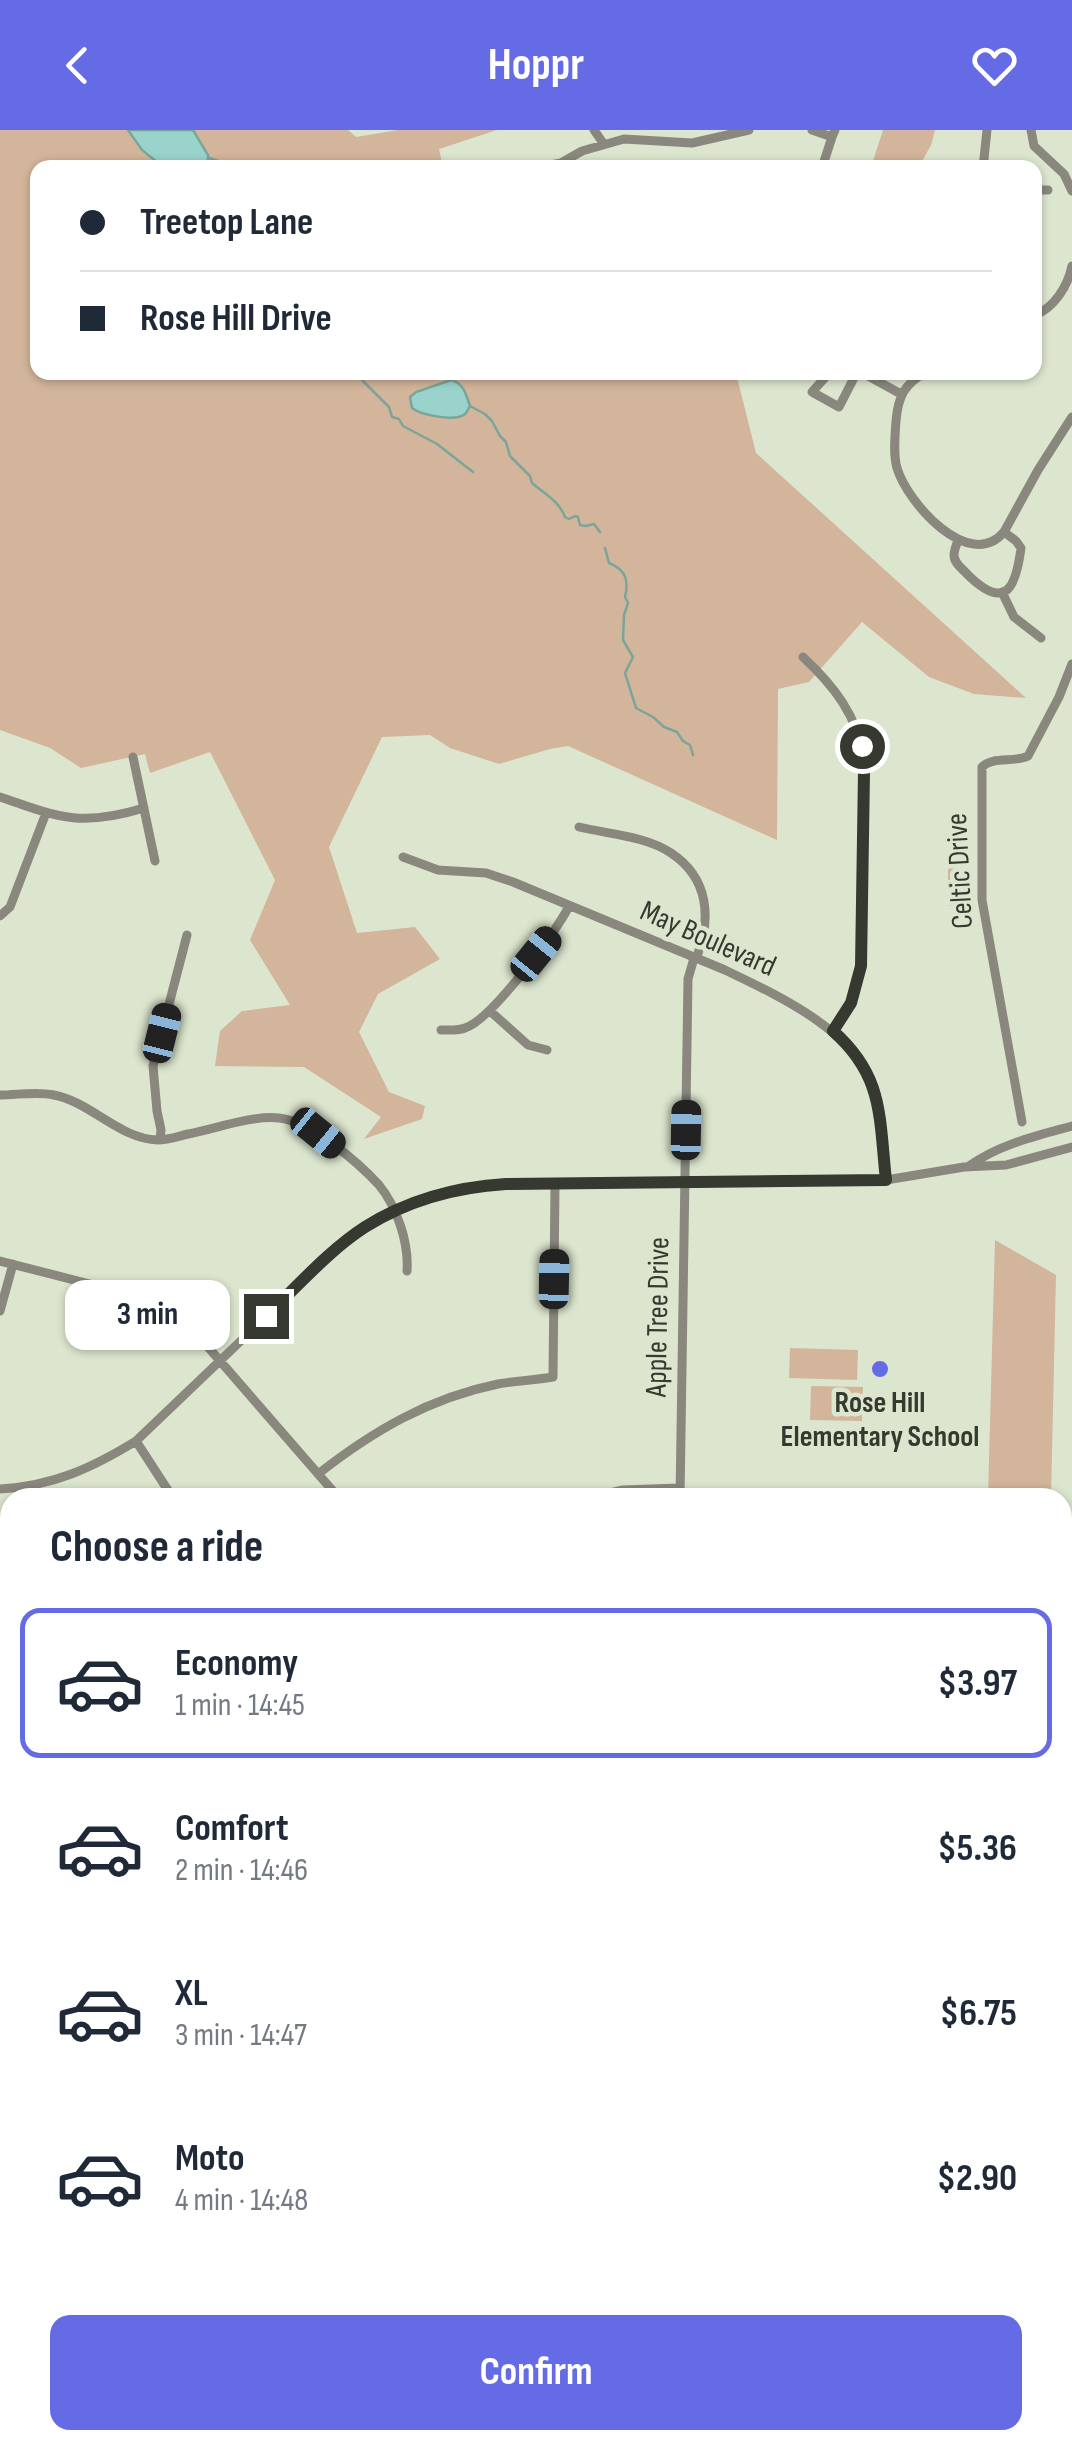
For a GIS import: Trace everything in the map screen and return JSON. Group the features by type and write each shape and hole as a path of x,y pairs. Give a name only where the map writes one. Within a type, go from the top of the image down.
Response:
{"street":[{"path":"594,130 603,144"},
{"path":"569,160 582,151 624,139 692,142 748,130"},
{"path":"812,130 834,134 825,160"},
{"path":"984,160 987,130"},
{"path":"1032,130 1034,146 1064,174 1072,191"},
{"path":"1042,190 1048,190"},
{"path":"1042,313 1063,289 1072,266"},
{"path":"823,380 812,392 839,406 854,380"},
{"path":"874,380 900,394"},
{"path":"913,380 900,394 897,405 896,466 916,504 944,530 958,539 984,546 1004,532 1072,417"},
{"path":"958,539 956,562 988,591 1002,592 1017,578 1022,548 1004,532"},
{"path":"1002,592 1014,617 1041,638"},
{"path":"803,657 844,702 859,735 864,759 861,966 851,1003 833,1031"},
{"name":"Celtic Drive","path":"1022,1122 982,900 982,767 989,762 1028,756 1072,664"},
{"path":"133,756 155,860"},
{"path":"0,797 63,818 85,820 144,808"},
{"path":"0,916 10,906 46,813"},
{"name":"Apple Tree Drive","path":"579,827 646,842 669,852 687,866 698,882 704,903 706,930 688,979 680,1488"},
{"name":"May Boulevard","path":"403,856 438,870 499,877 756,985 833,1031 856,1053 873,1085 886,1180"},
{"path":"441,1030 464,1029 490,1011 558,926 568,906"},
{"path":"160,1140 153,1066 187,936"},
{"path":"490,1011 528,1044 547,1050"},
{"path":"0,1095 53,1094 138,1136 160,1140 258,1119 295,1121 318,1133 379,1186 406,1244 408,1271"},
{"path":"967,1167 1002,1147 1072,1126"},
{"path":"9,1488 44,1484 98,1464 136,1441 337,1249 365,1227 424,1198 506,1184 886,1180 1006,1165 1072,1147"},
{"path":"318,1474 376,1432 429,1405 498,1384 552,1377 556,1185"},
{"path":"0,1261 109,1289 144,1302 186,1328 220,1361 330,1488"},
{"path":"0,1311 13,1264"},
{"path":"136,1441 167,1488"},
{"path":"44,1484 45,1488"}],"shaded area":[{"path":"0,130 348,130 356,137 398,130 497,130 439,149 441,160 30,160 30,380 738,380 756,453 1026,698 974,694 929,677 862,622 809,682 778,689 777,840 568,746 499,764 450,748 430,735 382,737 329,847 357,933 415,927 440,959 378,994 359,1032 389,1092 425,1106 422,1119 364,1139 381,1117 304,1067 215,1066 220,1031 242,1011 290,1005 250,940 275,880 210,752 150,773 145,754 81,768 50,748 0,730"},
{"path":"883,130 935,130 923,160 873,160"},
{"path":"948,854 965,854 965,905 948,906"},
{"path":"995,1240 1056,1275 1051,1488 988,1488"},
{"path":"790,1348 858,1350 857,1380 789,1378"},
{"path":"811,1386 863,1387 862,1421 810,1420"}],"water":[{"path":"128,130 193,130 208,160 154,160"},
{"path":"451,380 466,394 470,406 465,414 438,417 412,408 410,397 416,392"}],"waterway":[{"path":"209,158 215,160"},
{"path":"362,380 389,407 392,417 473,472"},
{"path":"470,406 492,421 510,456 565,517 578,517 580,525 594,524 600,532"},
{"path":"605,548 609,563 623,572 626,581 628,603 623,640 633,657 625,673 636,708 677,732 690,745 693,755"}],"place":[{"name":"Rose Hill Elementary School","path":"880,1369"}],"route":[{"path":"266,1316 365,1227 414,1202 443,1193 506,1184 886,1180 873,1085 856,1053 833,1031 851,1003 861,966 862,746"}]}
